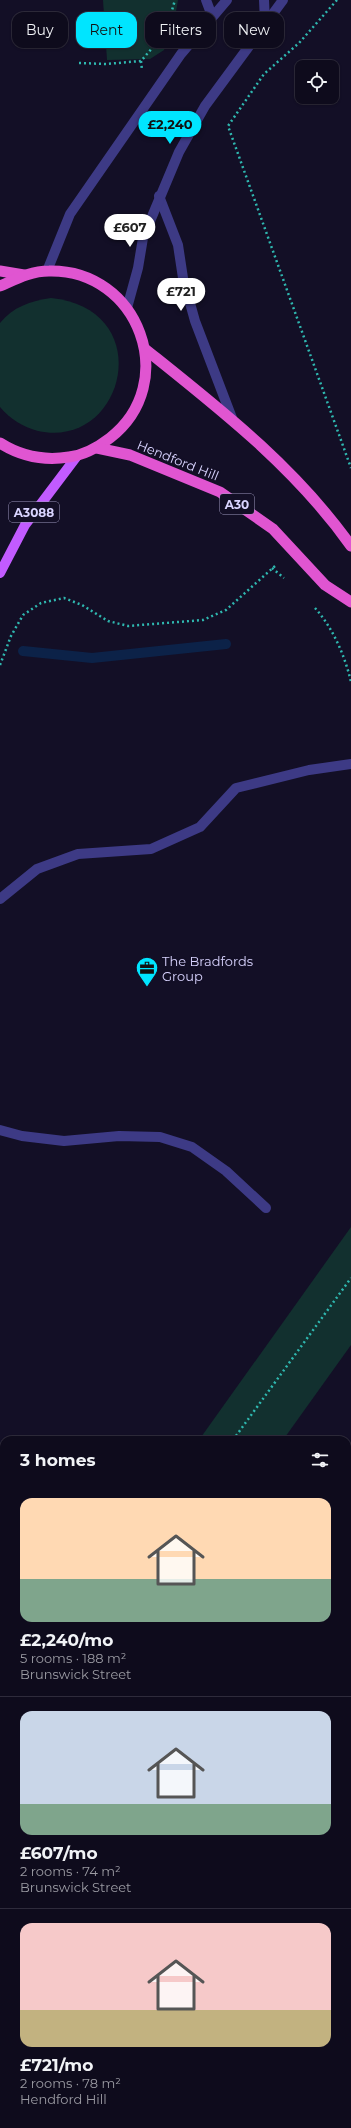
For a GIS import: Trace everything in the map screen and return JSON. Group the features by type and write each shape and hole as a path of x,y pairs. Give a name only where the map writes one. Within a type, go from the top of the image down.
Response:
{"highway":[{"path":"0,271 24,275"},
{"path":"0,286 24,275 47,271 66,272 84,276 100,283 115,294 127,308 139,327 145,349 146,378 137,406 120,430 97,448 77,456 55,459 32,457 11,450 0,443"},
{"path":"145,349 232,418 283,464 318,502 351,546"},
{"name":"Hendford Hill","path":"97,448 144,460 220,492 273,528 325,585 351,602"}],"main road":[{"name":"A3088","path":"0,573 25,525 77,456"}],"street":[{"path":"206,0 210,12"},
{"path":"216,12 227,0"},
{"path":"264,0 265,12"},
{"path":"273,12 283,0"},
{"path":"47,271 70,214 186,48"},
{"path":"127,308 138,268 143,238 159,196 179,152 205,106 246,48"},
{"path":"159,196 178,245 183,278 195,321 232,418"},
{"path":"0,899 37,869 78,854 151,849 200,827 236,788 309,770 351,764"},
{"path":"0,1130 22,1136 64,1140 119,1136 160,1137 192,1147 226,1171 266,1208"}],"path":[{"path":"337,0 299,43 264,74 228,126 351,468"},
{"path":"79,63 106,64 141,60 152,48"},
{"path":"0,665 11,636 23,615 41,603 64,598 82,605 108,621 128,626 203,620 226,610 294,550"},
{"path":"272,568 290,583"},
{"path":"310,603 332,633 347,666 351,682"},
{"path":"236,1436 351,1278"}],"green space":[{"path":"103,0 178,0 176,12 145,12 145,48 165,48 150,59 107,60 106,48 137,48 137,12 104,12"},
{"path":"51,298 85,308 107,326 117,350 118,376 109,400 92,420 68,431 38,431 32,429 12,419 0,407 0,323 10,313 22,306"},
{"path":"351,1227 351,1345 286,1436 202,1436"}],"waterway":[{"path":"23,651 92,658 226,644"}],"place":[{"name":"The Bradfords Group","path":"147,988"}]}
